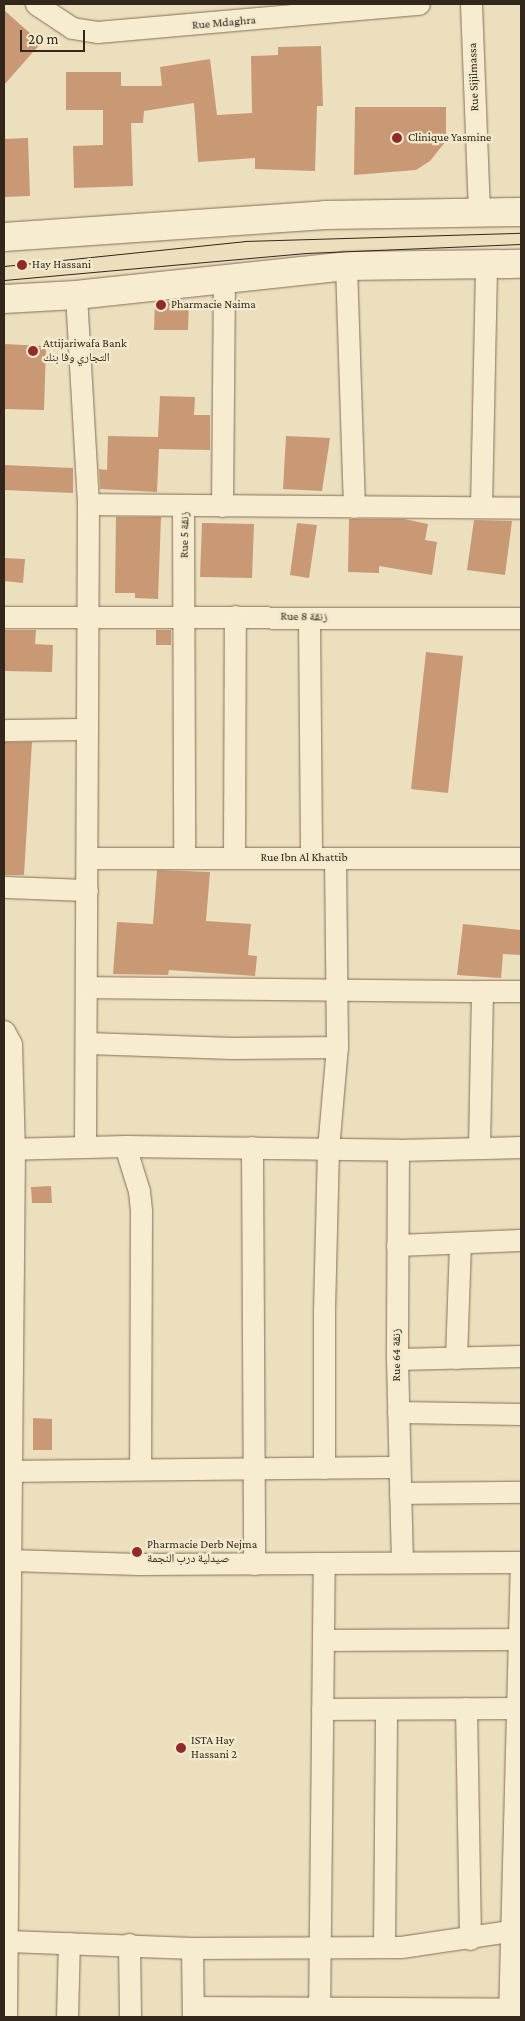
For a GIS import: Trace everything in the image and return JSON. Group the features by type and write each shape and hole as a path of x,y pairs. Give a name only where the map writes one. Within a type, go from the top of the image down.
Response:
{"main road":[{"path":"4,237 325,215 479,210 521,212"},
{"path":"4,298 76,295 346,266 521,264"}],"street":[{"name":"Rue Mdaghra","path":"36,4 72,28 97,32 249,12 419,4"},
{"name":"Rue Sijilmassa","path":"471,4 479,210"},
{"path":"481,508 486,264"},
{"path":"346,266 354,507"},
{"path":"222,506 224,280"},
{"path":"76,295 88,504 86,618 88,1044 85,1147"},
{"path":"88,504 183,507"},
{"name":"Rue 5 زنقة","path":"184,858 185,616 183,507 521,508"},
{"path":"234,858 235,616"},
{"name":"Rue 8 زنقة","path":"4,617 521,618"},
{"path":"309,618 311,858"},
{"path":"4,730 87,729"},
{"name":"Rue Ibn Al Khattib","path":"87,858 521,858"},
{"path":"324,1468 324,1311 328,1149 337,1047 334,858"},
{"path":"4,888 87,890"},
{"path":"88,986 521,991"},
{"path":"479,1148 482,990"},
{"path":"4,1031 11,1044 6,1629 6,1889 8,1941 6,2017"},
{"path":"88,1044 232,1048 337,1047"},
{"path":"9,1149 125,1146 398,1150 521,1146"},
{"path":"125,1146 139,1191 141,1211 140,1469"},
{"path":"252,1147 254,1564"},
{"name":"Rue 64 زنقة","path":"398,1150 397,1359 402,1561"},
{"path":"397,1244 460,1244 521,1240"},
{"path":"456,1358 460,1244"},
{"path":"397,1359 521,1356"},
{"path":"398,1412 521,1414"},
{"path":"8,1480 140,1469 399,1467"},
{"path":"400,1493 521,1492"},
{"path":"8,1560 254,1564 402,1561 521,1562 510,1931 513,2012 193,2012 192,1948"},
{"path":"319,2012 318,1948 324,1564"},
{"path":"324,1640 519,1639"},
{"path":"466,1708 470,1939"},
{"path":"322,1709 517,1708"},
{"path":"384,1946 386,1709"},
{"path":"8,1941 129,1944 192,1948 318,1948 384,1946 470,1939 510,1931"},
{"path":"68,2017 69,1943"},
{"path":"129,1944 130,2017"}],"building":[{"path":"4,10 41,43 4,85"},
{"path":"321,46 323,106 317,106 315,171 255,169 255,158 198,162 194,103 144,111 143,123 131,123 133,186 74,188 73,146 103,145 103,110 66,110 66,72 121,72 121,86 162,86 160,67 210,59 217,115 252,113 251,56 278,55 278,47"},
{"path":"355,107 446,107 446,141 430,161 416,170 354,175"},
{"path":"28,138 30,196 4,197 4,139"},
{"path":"189,301 188,330 154,330 155,302"},
{"path":"4,344 46,346 44,410 4,409"},
{"path":"160,396 195,397 194,415 210,415 210,450 159,449 157,492 100,489 99,469 107,470 108,436 158,437"},
{"path":"286,436 330,438 322,491 283,489"},
{"path":"4,465 73,468 73,493 4,490"},
{"path":"116,517 161,517 158,599 135,598 135,593 115,593"},
{"path":"349,519 404,519 428,524 425,540 437,542 432,575 379,566 379,573 348,572"},
{"path":"474,520 512,521 505,575 467,570"},
{"path":"202,523 254,524 252,578 200,577"},
{"path":"297,523 317,525 309,578 290,575"},
{"path":"4,558 25,559 23,583 4,581"},
{"path":"4,630 36,630 35,644 53,645 52,672 4,671"},
{"path":"156,630 171,630 171,645 156,645"},
{"path":"426,652 463,656 448,793 411,789"},
{"path":"5,742 32,742 24,875 4,875"},
{"path":"157,870 210,872 206,921 251,924 248,955 257,956 255,976 169,970 168,975 113,974 117,922 153,924"},
{"path":"463,924 521,930 521,955 503,954 501,978 457,975"},
{"path":"51,1186 52,1203 32,1203 31,1187"},
{"path":"33,1418 52,1419 52,1450 33,1450"}],"tram line":[{"path":"4,266 244,241 521,233"},
{"path":"4,280 306,253 521,244"}],"place":[{"name":"Clinique Yasmine","path":"397,138"},
{"name":"Hay Hassani","path":"22,265"},
{"name":"Pharmacie Naima","path":"161,305"},
{"name":"Attijariwafa Bank التجاري وفا بنك","path":"33,351"},
{"name":"Pharmacie Derb Nejma صيدلية درب النجمة","path":"137,1552"},
{"name":"ISTA Hay Hassani 2","path":"181,1748"}]}
